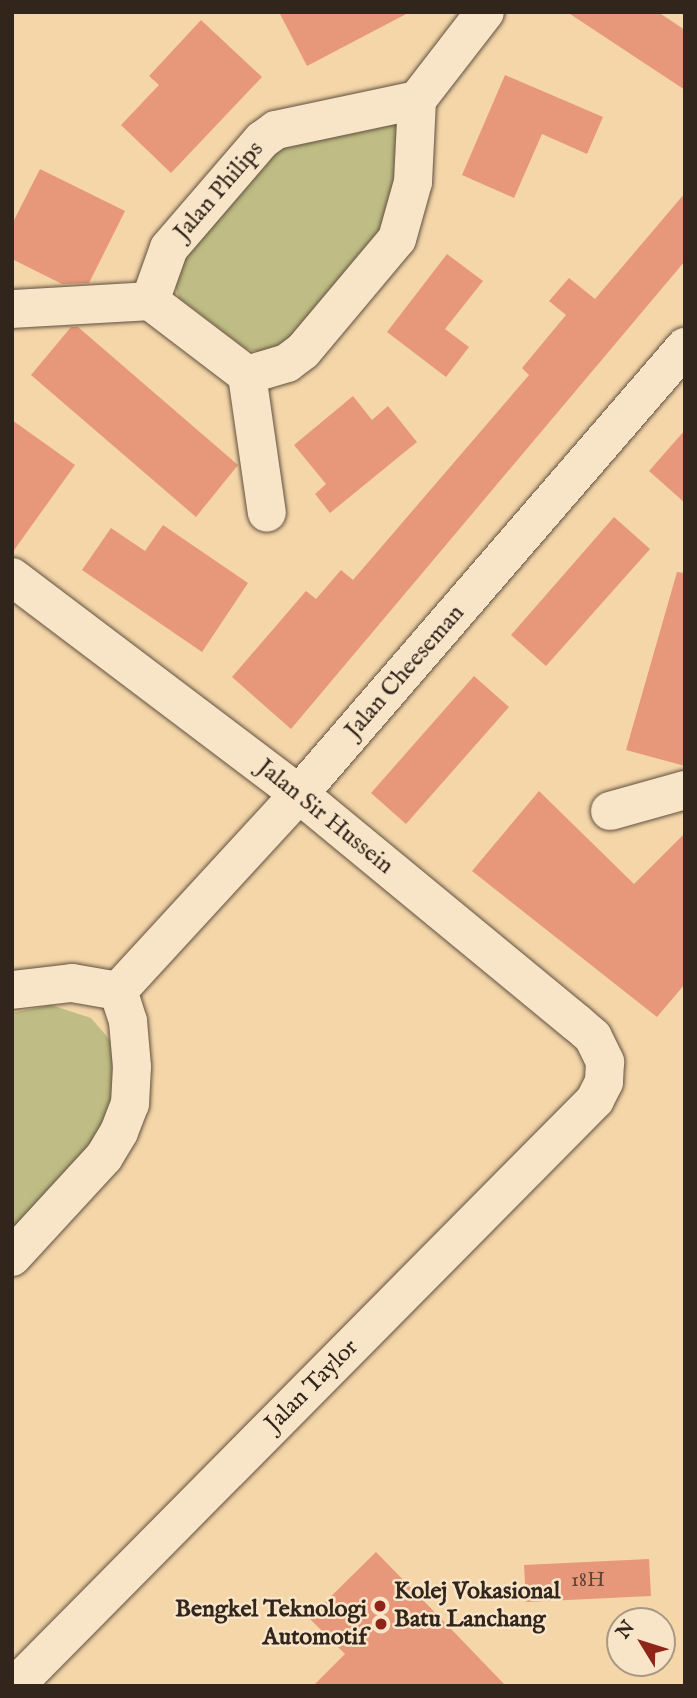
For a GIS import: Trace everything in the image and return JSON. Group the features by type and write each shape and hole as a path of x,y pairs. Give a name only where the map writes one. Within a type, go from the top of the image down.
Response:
{"street":[{"path":"247,375 287,363 320,336 392,247 413,182 417,100 485,12"},
{"name":"Jalan Philips","path":"150,300 169,248 262,140 289,127 417,100"},
{"path":"12,309 150,300 247,375 267,513"},
{"name":"Jalan Cheeseman","path":"118,991 299,794 685,346"},
{"name":"Jalan Sir Hussein","path":"12,578 299,794 593,1037 605,1062 604,1082"},
{"path":"610,811 685,790"},
{"path":"12,990 72,983 118,991 128,1021 132,1067 130,1104 119,1132 104,1157 12,1257"},
{"name":"Jalan Taylor","path":"15,1686 579,1116 604,1082"}],"shaded area":[{"path":"384,120 401,126 392,219 292,343 270,354 246,349 179,298 172,275 185,250 279,147"},
{"path":"51,1005 91,1018 111,1041 115,1108 99,1140 12,1235 12,1013"}],"building":[{"path":"279,12 410,12 307,66"},
{"path":"567,12 658,12 685,30 685,90"},
{"path":"201,20 262,77 171,173 121,125 159,85 149,76"},
{"path":"505,75 603,117 587,154 542,134 514,198 462,175"},
{"path":"40,169 125,211 89,283 62,284 12,259 12,224"},
{"path":"685,193 685,261 291,729 232,677 306,591 316,599 341,570 353,580 529,375 522,368 566,315 549,301 569,278 595,299"},
{"path":"447,254 483,281 445,329 469,347 446,377 387,332"},
{"path":"71,327 78,327 238,465 196,517 31,375"},
{"path":"353,396 372,420 388,406 417,442 330,513 315,494 326,484 294,445"},
{"path":"12,420 75,465 12,553"},
{"path":"685,430 685,503 649,471"},
{"path":"614,517 650,549 546,666 511,635"},
{"path":"163,525 248,583 202,652 82,570 111,528 145,551"},
{"path":"677,572 685,573 685,766 626,750"},
{"path":"474,676 509,707 406,824 371,793"},
{"path":"539,791 634,884 685,833 685,984 657,1017 472,871"},
{"name":"Bengkel Teknologi Automotif","path":"376,1552 506,1686 313,1686 345,1654 309,1618"},
{"path":"649,1559 651,1596 526,1602 524,1565"}],"place":[{"name":"Kolej Vokasional Batu Lanchang","path":"380,1606"},
{"name":"Bengkel Teknologi Automotif","path":"381,1624"}]}
